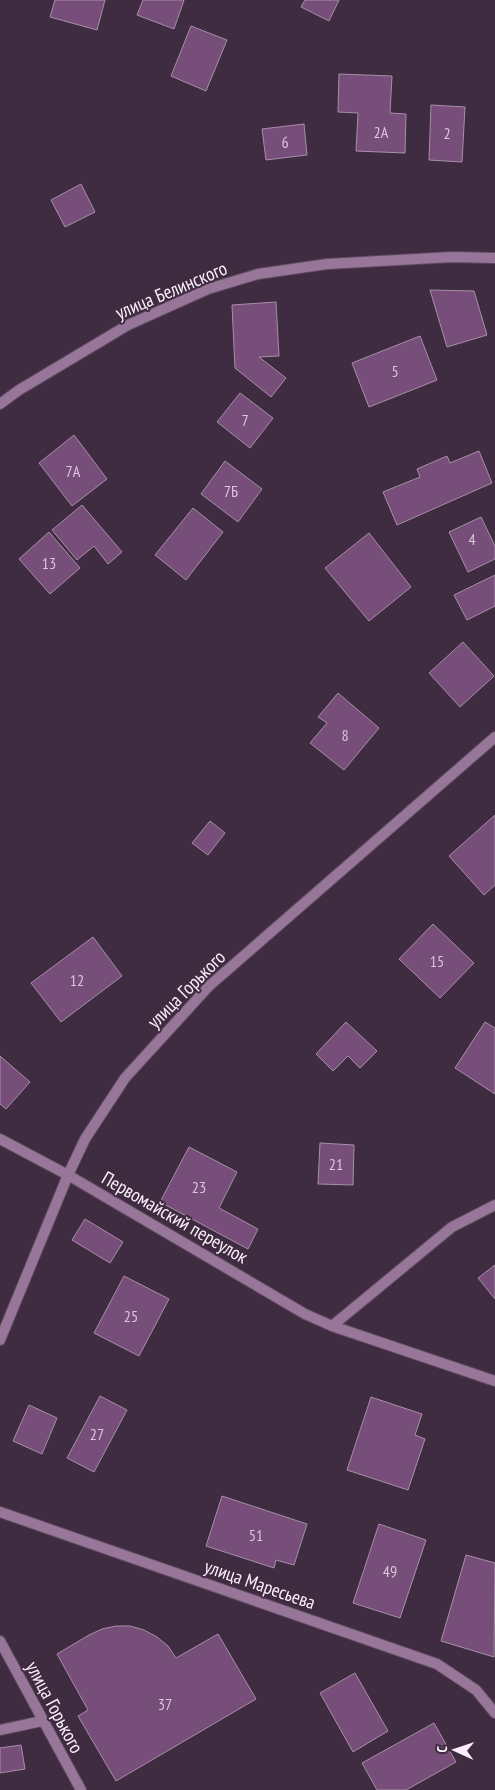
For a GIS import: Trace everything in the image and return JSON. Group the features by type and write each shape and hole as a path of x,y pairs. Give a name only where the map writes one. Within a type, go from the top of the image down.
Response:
{"street":[{"name":"улица Белинского","path":"0,404 18,390 128,325 208,289 258,274 327,264 452,257 495,258"},
{"name":"улица Горького","path":"0,1340 68,1175 85,1139 125,1078 209,986 495,737"},
{"name":"Первомайский переулок","path":"0,1139 68,1175 305,1314 332,1326 495,1381"},
{"path":"332,1326 452,1227 495,1205"},
{"name":"улица Маресьева","path":"0,1512 437,1664 476,1690 495,1713"},
{"name":"улица Горького","path":"0,1641 81,1790"},
{"path":"0,1730 42,1721"}],"building":[{"path":"55,0 105,0 97,30 50,17"},
{"path":"143,0 184,0 174,29 137,15"},
{"path":"305,0 339,0 329,21 301,7"},
{"path":"191,26 227,40 206,91 171,76"},
{"path":"339,74 392,76 390,113 406,114 405,153 356,151 358,113 338,112"},
{"path":"431,105 465,107 462,162 429,160"},
{"path":"304,124 307,155 266,160 262,129"},
{"path":"81,184 95,212 65,227 51,200"},
{"path":"430,290 474,291 487,335 447,347"},
{"path":"276,302 279,356 259,357 286,378 271,397 235,368 232,305"},
{"path":"420,336 437,380 369,407 352,363"},
{"path":"240,393 273,418 250,448 217,422"},
{"path":"74,435 107,479 72,506 39,463"},
{"path":"479,451 492,483 397,525 383,492 420,477 417,469 447,456 450,463"},
{"path":"225,461 262,489 238,522 201,494"},
{"path":"82,505 122,552 108,564 94,546 77,560 52,530"},
{"path":"193,508 223,532 186,580 155,555"},
{"path":"481,517 495,546 495,559 468,572 449,532"},
{"path":"49,532 80,568 50,594 19,559"},
{"path":"369,533 411,587 369,621 325,568"},
{"path":"495,575 495,606 467,620 454,595"},
{"path":"463,642 494,676 460,707 429,673"},
{"path":"338,693 379,728 344,770 310,743 327,723 318,717"},
{"path":"495,815 495,885 484,895 449,856"},
{"path":"210,821 225,833 208,855 192,843"},
{"path":"433,924 474,963 440,998 399,959"},
{"path":"93,937 122,976 61,1022 31,983"},
{"path":"346,1022 377,1051 360,1068 348,1056 333,1071 316,1054"},
{"path":"485,1022 495,1028 495,1094 455,1068"},
{"path":"0,1056 30,1082 6,1109 0,1104"},
{"path":"320,1143 354,1145 353,1185 318,1184"},
{"path":"189,1147 237,1172 219,1208 258,1229 248,1249 160,1202"},
{"path":"85,1219 123,1242 110,1263 72,1240"},
{"path":"495,1265 495,1299 478,1278"},
{"path":"124,1276 169,1299 139,1356 94,1333"},
{"path":"100,1396 127,1410 94,1472 67,1458"},
{"path":"371,1397 422,1414 415,1435 425,1439 408,1490 347,1470"},
{"path":"29,1405 57,1418 42,1454 13,1441"},
{"path":"222,1496 307,1524 294,1565 276,1560 274,1568 206,1546"},
{"path":"379,1524 426,1540 400,1618 353,1603"},
{"path":"466,1555 495,1563 494,1657 441,1641"},
{"path":"130,1626 144,1630 168,1646 176,1658 218,1634 256,1699 116,1781 78,1716 88,1710 57,1654 89,1635 102,1629"},
{"path":"355,1673 388,1731 353,1752 320,1693"},
{"path":"434,1723 456,1762 406,1790 377,1790 362,1763"},
{"path":"21,1745 25,1769 0,1773 0,1748"}]}
